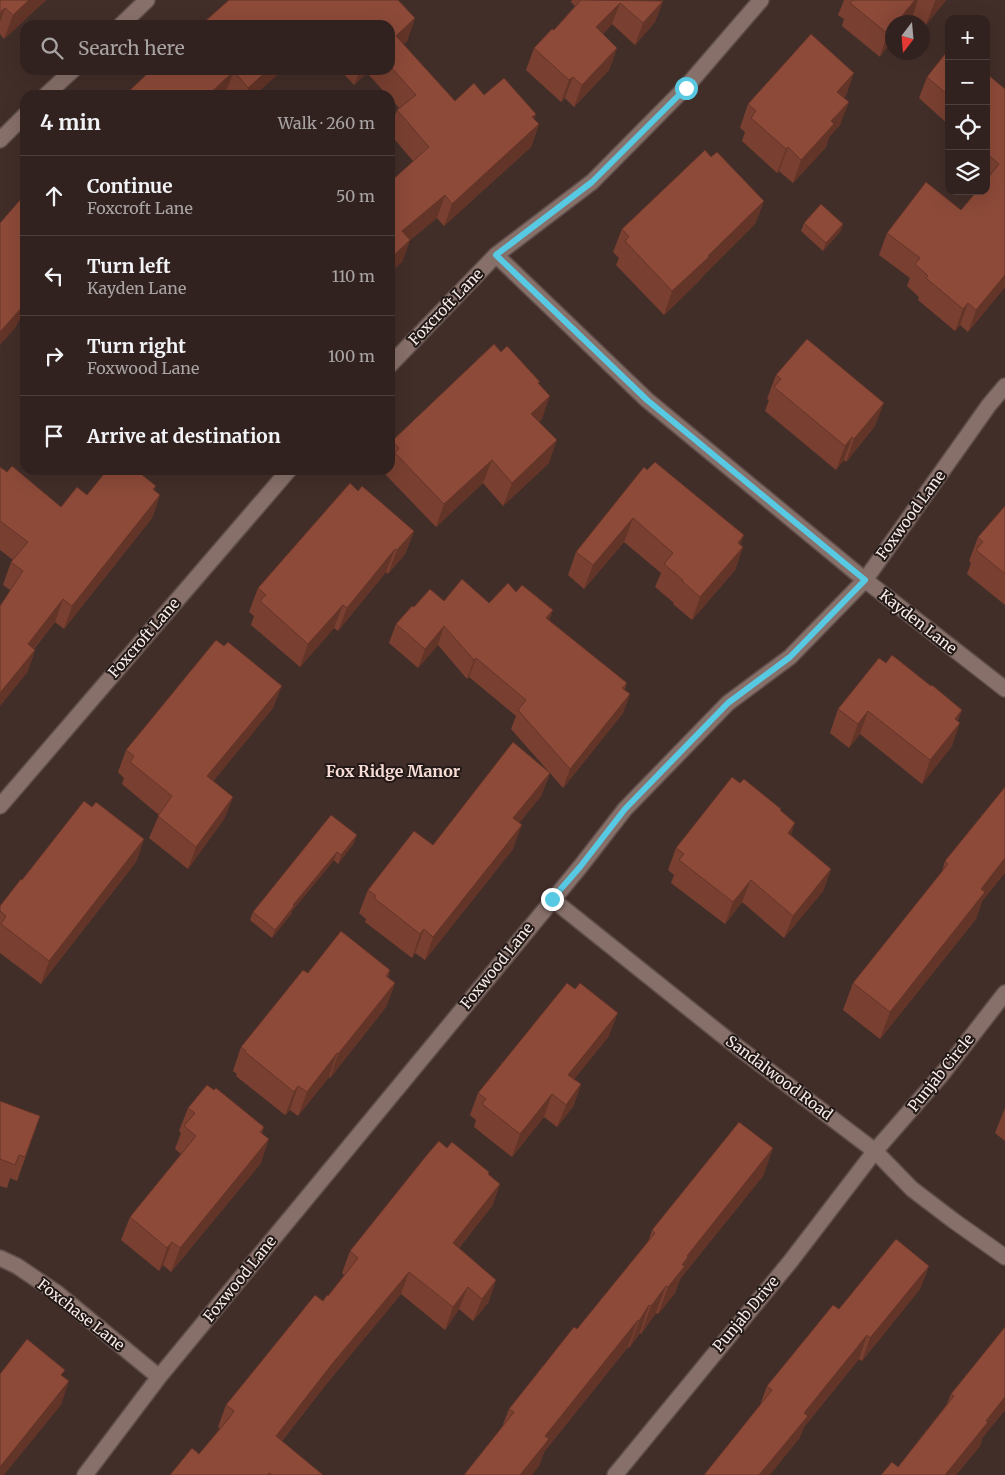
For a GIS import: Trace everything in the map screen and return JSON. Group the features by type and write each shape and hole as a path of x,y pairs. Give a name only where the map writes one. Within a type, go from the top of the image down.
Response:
{"street":[{"path":"126,20 148,0"},
{"name":"Foxcroft Lane","path":"395,360 496,255 592,182 686,88 761,0"},
{"path":"51,90 68,75"},
{"path":"0,140 20,120"},
{"name":"Kayden Lane","path":"496,255 647,400 865,580 1005,689"},
{"name":"Foxwood Lane","path":"85,1475 159,1377 580,867 625,809 728,703 790,657 865,580 1005,386"},
{"name":"Foxcroft Lane","path":"0,806 285,475"},
{"name":"Sandalwood Road","path":"552,899 727,1039 875,1151 912,1189 1005,1257"},
{"name":"Punjab Circle","path":"875,1151 943,1073 1005,993"},
{"name":"Punjab Drive","path":"614,1475 790,1262 875,1151"},
{"name":"Foxchase Lane","path":"0,1258 18,1266 57,1293 159,1377"}],"building":[{"path":"0,0 29,0 13,15 5,8 0,12"},
{"path":"229,0 398,0 415,18 396,36 455,101 474,83 484,95 504,78 536,114 532,117 539,124 452,204 445,195 402,231 410,240 395,254 395,178 429,147 397,110 416,95 395,72 395,20 207,20"},
{"path":"581,0 663,1 643,23 620,3 596,27 617,48 582,85 573,77 569,80 534,48 552,29 554,30"},
{"path":"853,0 915,0 903,15 885,15 885,32 850,3"},
{"path":"811,34 854,73 837,92 849,102 831,121 834,124 801,160 788,147 786,149 751,118 756,111 748,104"},
{"path":"945,54 945,93 927,77"},
{"path":"146,75 230,75 213,90 130,90"},
{"path":"237,75 263,75 248,88"},
{"path":"990,76 1005,89 1005,275 976,310 968,303 963,309 926,278 928,276 915,264 920,258 887,233 926,182 961,210 974,195 990,195 990,175 999,164 990,156"},
{"path":"705,150 711,157 717,152 764,201 709,257 672,291 625,241 629,237 622,229"},
{"path":"20,200 20,310 0,332 0,223"},
{"path":"821,204 843,224 826,243 804,223"},
{"path":"807,339 884,403 854,439 852,437 845,446 774,387 781,379 776,375"},
{"path":"494,344 501,352 507,346 540,382 538,383 550,396 531,414 557,440 512,483 492,460 444,504 395,453 399,448 395,444 395,438"},
{"path":"655,462 744,535 738,543 743,547 700,597 664,564 673,553 633,518 593,565 576,552 644,467 647,470"},
{"path":"12,466 20,473 20,475 23,475 61,507 77,487 87,495 103,475 142,475 156,486 153,489 160,495 72,606 63,599 28,644 35,650 0,693 0,606 23,571 11,562 28,542 0,521 0,467 7,472"},
{"path":"350,483 358,491 362,486 414,531 397,550 395,549 347,608 343,605 308,644 260,601 266,595 258,588"},
{"path":"1005,506 1005,574 976,550 983,542 978,537"},
{"path":"462,579 489,603 508,583 516,592 522,585 553,610 546,618 627,683 622,688 630,694 570,769 518,710 526,700 476,658 474,660 444,626 425,649 396,624 430,589 444,601"},
{"path":"216,640 224,646 228,642 282,686 207,776 233,797 196,847 158,816 172,796 130,762 134,756 126,750"},
{"path":"892,655 962,710 955,719 960,723 930,760 868,711 858,724 838,709 879,658 886,663"},
{"path":"513,742 550,773 513,818 522,825 433,937 424,929 420,934 374,898 376,896 368,890 414,831 433,845"},
{"path":"732,777 740,783 744,779 781,809 795,823 788,833 831,869 793,916 751,880 733,902 679,860 684,854 676,848"},
{"path":"1005,787 1005,858 981,889 985,892 890,1012 853,983 948,864 945,861"},
{"path":"84,801 92,807 96,802 144,839 49,961 1,924 6,916 0,911 0,906"},
{"path":"331,815 357,835 341,855 337,852 275,930 253,912"},
{"path":"341,931 390,970 386,976 395,983 307,1092 298,1086 294,1092 241,1047 303,970 308,973"},
{"path":"567,983 575,989 580,983 618,1013 568,1075 581,1084 566,1105 552,1094 520,1134 482,1104 486,1099 478,1093"},
{"path":"207,1085 214,1090 216,1088 264,1127 260,1132 269,1139 180,1248 172,1242 167,1248 130,1217 196,1136 184,1126 195,1113 188,1108"},
{"path":"0,1101 40,1116 25,1157 19,1155 15,1165 0,1159"},
{"path":"739,1122 773,1148 687,1256 682,1265 685,1266 668,1287 666,1286 651,1306 649,1305 639,1321 545,1436 549,1439 520,1475 464,1475 514,1412 509,1409 574,1327 577,1329 655,1233 652,1230"},
{"path":"439,1141 447,1148 452,1142 489,1172 488,1174 500,1184 453,1243 496,1280 482,1299 468,1287 453,1307 409,1272 332,1364 276,1436 323,1475 272,1475 269,1473 267,1475 170,1475 192,1448 199,1454 230,1417 234,1411 226,1405 315,1295 323,1301 328,1296 358,1258 350,1251"},
{"path":"896,1239 929,1266 870,1338 867,1335 804,1413 808,1416 759,1475 704,1475 772,1390 767,1386 833,1305 839,1309"},
{"path":"1005,1327 1005,1397 986,1421 988,1422 945,1475 881,1475 892,1462 898,1467 954,1396 951,1394"},
{"path":"27,1339 65,1370 61,1375 69,1381 0,1467 0,1374"}],"district":[{"name":"Fox Ridge Manor","path":"393,771"}],"route":[{"path":"552,899 580,867 625,809 728,703 790,657 865,580 647,400 496,255 592,182 686,88"}]}
